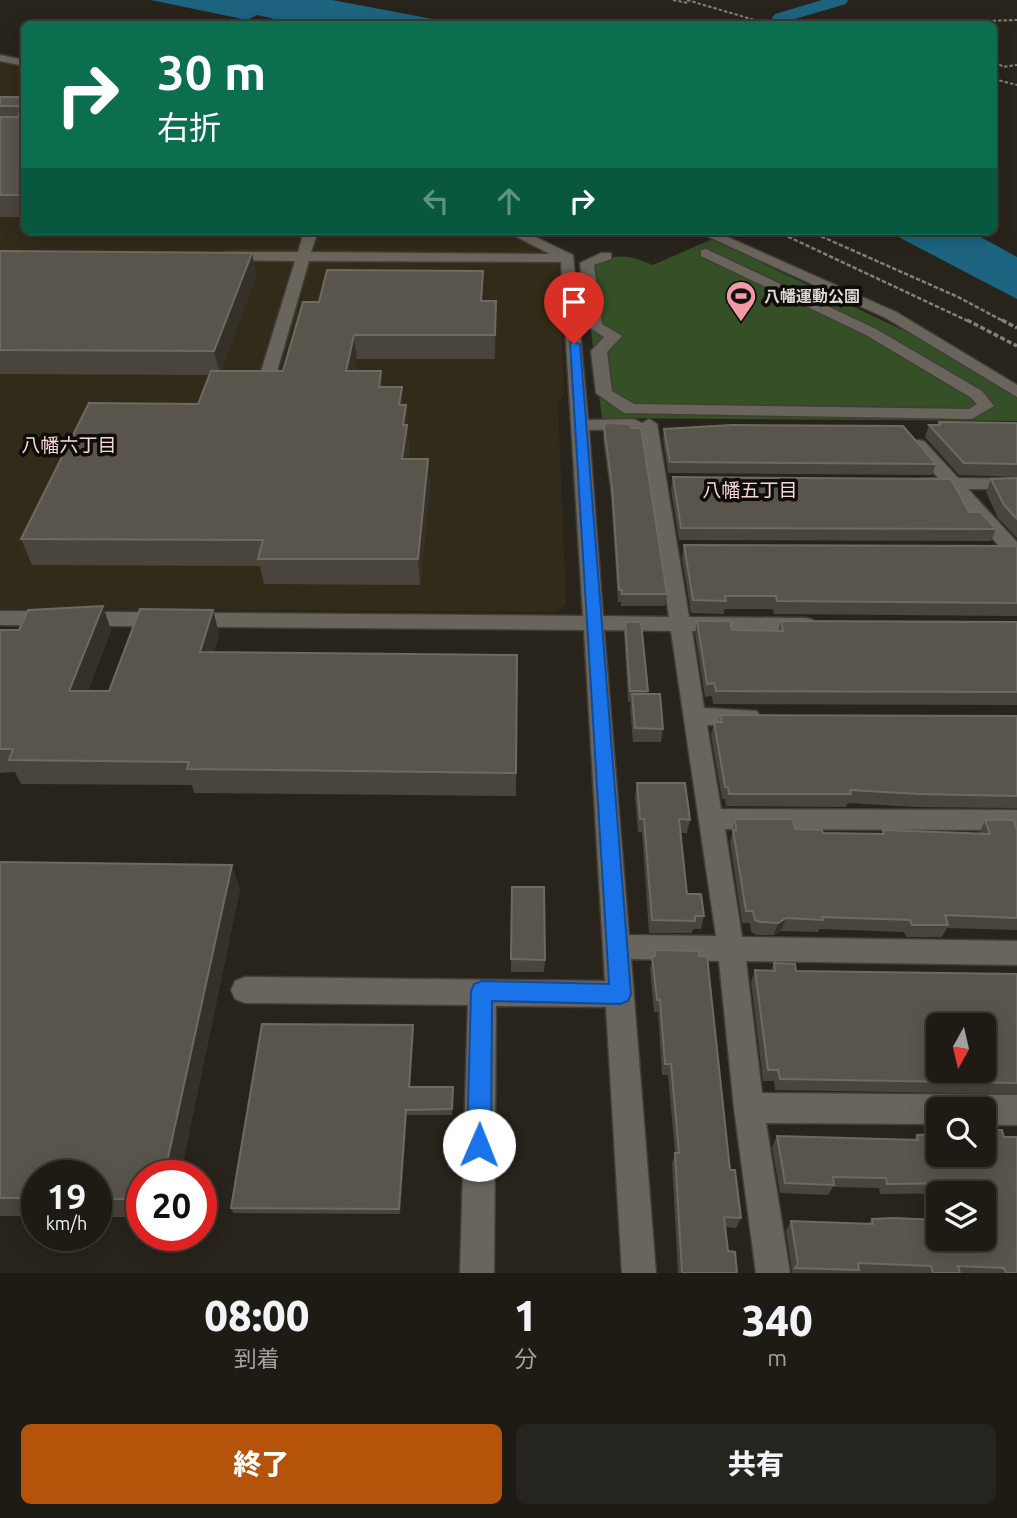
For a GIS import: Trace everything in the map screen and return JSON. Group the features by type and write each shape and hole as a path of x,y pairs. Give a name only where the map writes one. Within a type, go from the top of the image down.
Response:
{"street":[{"path":"0,58 21,62"},
{"path":"267,378 310,235"},
{"path":"520,235 575,262 595,326 614,336 599,351 604,393 630,409 945,419 989,426"},
{"path":"713,235 891,315 1017,392"},
{"path":"580,425 900,425 972,414 986,406 976,394 912,354 706,253"},
{"path":"207,255 575,262 607,256"},
{"path":"575,262 580,425 592,623 639,1273"},
{"path":"649,424 666,481 676,549 680,624 731,949 749,1108 772,1273"},
{"path":"900,425 1016,551"},
{"path":"913,483 1017,484"},
{"path":"986,550 1016,551"},
{"path":"0,618 828,625"},
{"path":"694,716 775,716"},
{"path":"710,819 1017,820"},
{"path":"617,947 1017,953"},
{"path":"245,990 620,994"},
{"path":"477,1273 482,991"},
{"path":"749,1108 1017,1110"}],"path":[{"path":"673,0 701,4"},
{"path":"687,0 758,21"},
{"path":"696,0 701,4"},
{"path":"985,21 1017,20"},
{"path":"997,62 1003,67 1017,65"},
{"path":"997,80 1017,85"},
{"path":"785,235 940,306 1017,346"},
{"path":"819,235 1017,328"}],"shaded area":[{"path":"0,61 21,65 21,235 509,235 559,258 564,394 558,403 566,604 555,612 0,609"}],"green space":[{"name":"八幡運動公園","path":"712,239 936,346 1017,397 1017,421 602,418 583,267 618,257 633,258 653,265"}],"water":[{"path":"151,0 332,0 443,21 284,21 257,15 247,20"},
{"path":"895,235 977,235 1017,257 1017,299"}],"building":[{"path":"0,97 21,97 21,109 18,106 0,106"},
{"path":"21,109 21,195 0,195 0,117 18,117"},
{"path":"0,251 252,253 214,351 0,350"},
{"path":"327,270 483,271 481,301 496,301 495,335 354,335 346,371 381,371 379,387 402,387 399,405 406,405 403,425 407,425 402,459 428,459 418,559 258,559 263,540 21,539 89,403 198,404 211,371 283,371 303,302 319,302"},
{"path":"939,422 1017,423 1017,464 964,463 929,425 940,425"},
{"path":"606,423 630,424 631,428 641,428 667,594 622,594 622,590 619,590 612,486 604,427"},
{"path":"732,425 903,426 936,464 670,462 664,429"},
{"path":"673,477 951,479 969,512 981,512 996,529 681,528"},
{"path":"1017,478 1017,519 1004,505 991,479"},
{"path":"684,545 1013,546 1017,547 1017,603 777,601 776,596 725,596 726,601 693,600"},
{"path":"103,606 69,691 109,691 140,609 213,610 200,652 517,655 516,773 187,769 189,762 9,760 13,749 0,749 0,630 19,630 28,610"},
{"path":"697,621 730,621 732,630 783,631 781,621 1017,622 1017,692 716,691 714,683 707,684"},
{"path":"625,622 641,622 648,691 630,691"},
{"path":"632,694 660,694 663,729 635,728"},
{"path":"720,715 1017,716 1017,796 850,790 851,794 729,794 728,787 725,787 714,722 722,722"},
{"path":"637,783 685,783 690,820 679,819 687,894 701,894 704,916 695,916 695,921 652,920 644,819 640,819"},
{"path":"735,819 793,819 795,829 822,830 823,833 884,834 883,830 990,834 985,820 1013,820 1017,830 1017,918 945,915 948,925 912,925 910,920 822,917 823,920 786,918 778,923 760,922 755,920 753,911 746,911 733,830 736,830"},
{"path":"0,862 232,865 167,1160 126,1160 126,1199 112,1199 112,1160 21,1160 21,1198 0,1198"},
{"path":"512,887 544,887 545,960 511,959"},
{"path":"655,950 699,951 699,956 707,956 730,1170 735,1170 741,1218 724,1217 728,1251 735,1252 737,1273 682,1273 675,1153 679,1153 671,1064 665,1064 660,1000 657,1000 652,956 655,956"},
{"path":"774,963 795,964 796,971 1017,974 1017,1083 996,1083 996,1013 926,1013 926,1081 780,1079 778,1070 768,1070 755,970 775,971"},
{"path":"262,1024 413,1025 409,1087 453,1087 452,1109 406,1110 399,1209 231,1208"},
{"path":"996,1130 1002,1130 1004,1137 1017,1137 1017,1273 1006,1273 1004,1268 958,1266 960,1273 933,1273 931,1266 858,1263 859,1270 795,1268 798,1264 791,1221 873,1224 872,1219 926,1219 926,1251 996,1251 996,1181 887,1184 886,1178 833,1177 834,1185 785,1183 777,1136 918,1140 917,1135 926,1135 926,1167 996,1167"}],"waterway":[{"path":"781,18 840,0"}],"place":[{"name":"八幡運動公園","path":"741,323"}],"district":[{"name":"八幡六丁目","path":"69,445"},
{"name":"八幡五丁目","path":"750,490"}],"route":[{"path":"479,1145 482,991 620,994 574,344"}]}
